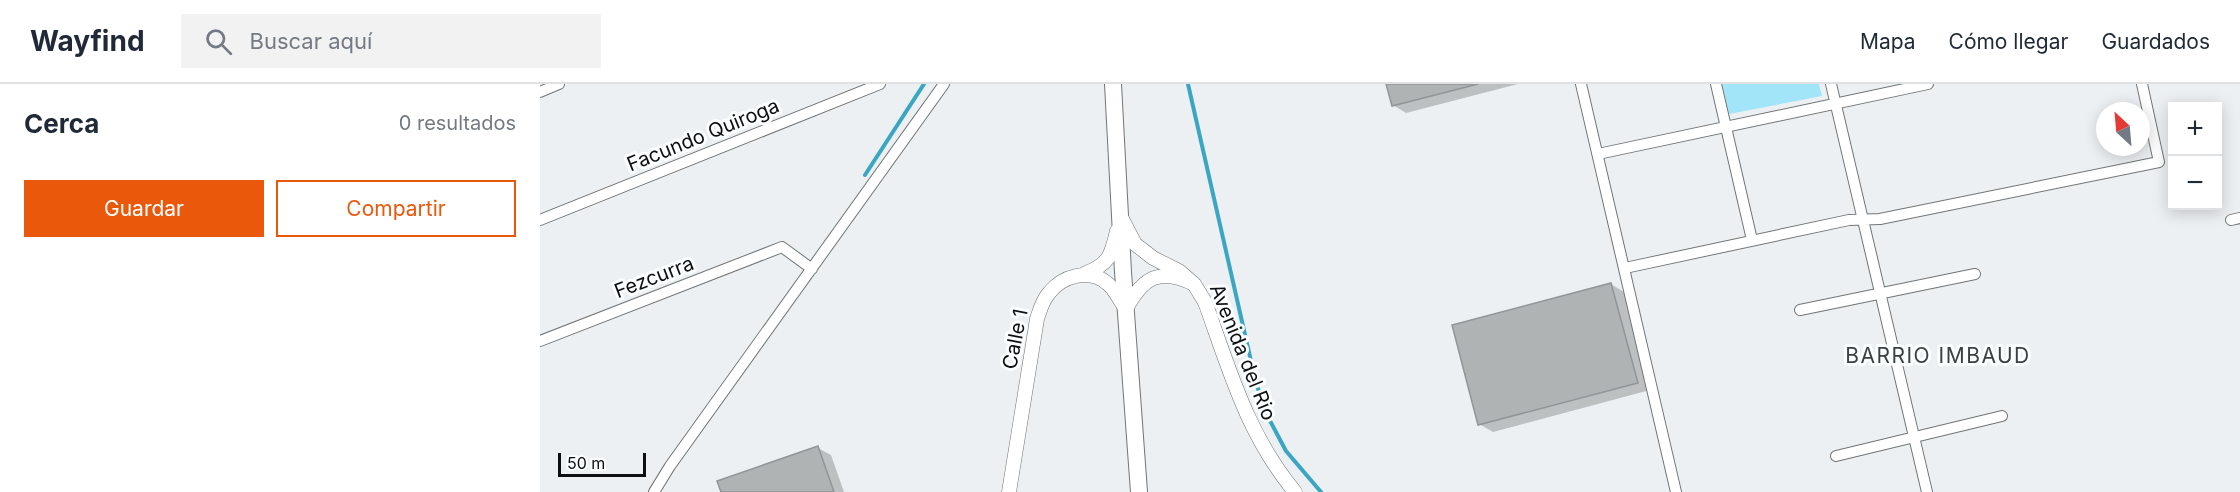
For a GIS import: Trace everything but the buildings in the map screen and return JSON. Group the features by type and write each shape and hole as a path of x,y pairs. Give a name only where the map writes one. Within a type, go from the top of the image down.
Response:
{"main road":[{"path":"1113,84 1139,492"}],"street":[{"path":"540,92 559,84"},
{"name":"Facundo Quiroga","path":"540,220 880,84"},
{"path":"654,492 670,466 944,84"},
{"path":"1581,84 1676,492"},
{"path":"1716,84 1752,240"},
{"path":"1831,84 1928,492"},
{"path":"1598,154 1928,84"},
{"path":"1625,268 1849,220 1892,217 2159,162 2142,84"},
{"name":"Calle 1","path":"1010,492 1041,305 1055,287 1064,281 1100,267 1109,259 1120,214"},
{"name":"Avenida del Rio","path":"1120,214 1127,232 1144,253 1179,271 1194,284 1205,302 1253,430 1276,470 1295,492"},
{"name":"Fezcurra","path":"540,341 782,247 812,269"},
{"path":"1800,310 1975,273"},
{"path":"1084,274 1100,278 1109,284 1126,309 1135,292 1150,279 1171,275 1194,284"},
{"path":"1836,456 2002,416"}],"shaded area":[{"path":"1722,84 1819,84 1822,96 1729,114"}],"waterway":[{"path":"865,175 924,84"},
{"path":"1188,84 1256,383 1268,417 1286,451 1321,492"}],"district":[{"name":"BARRIO IMBAUD","path":"1938,356"}]}
